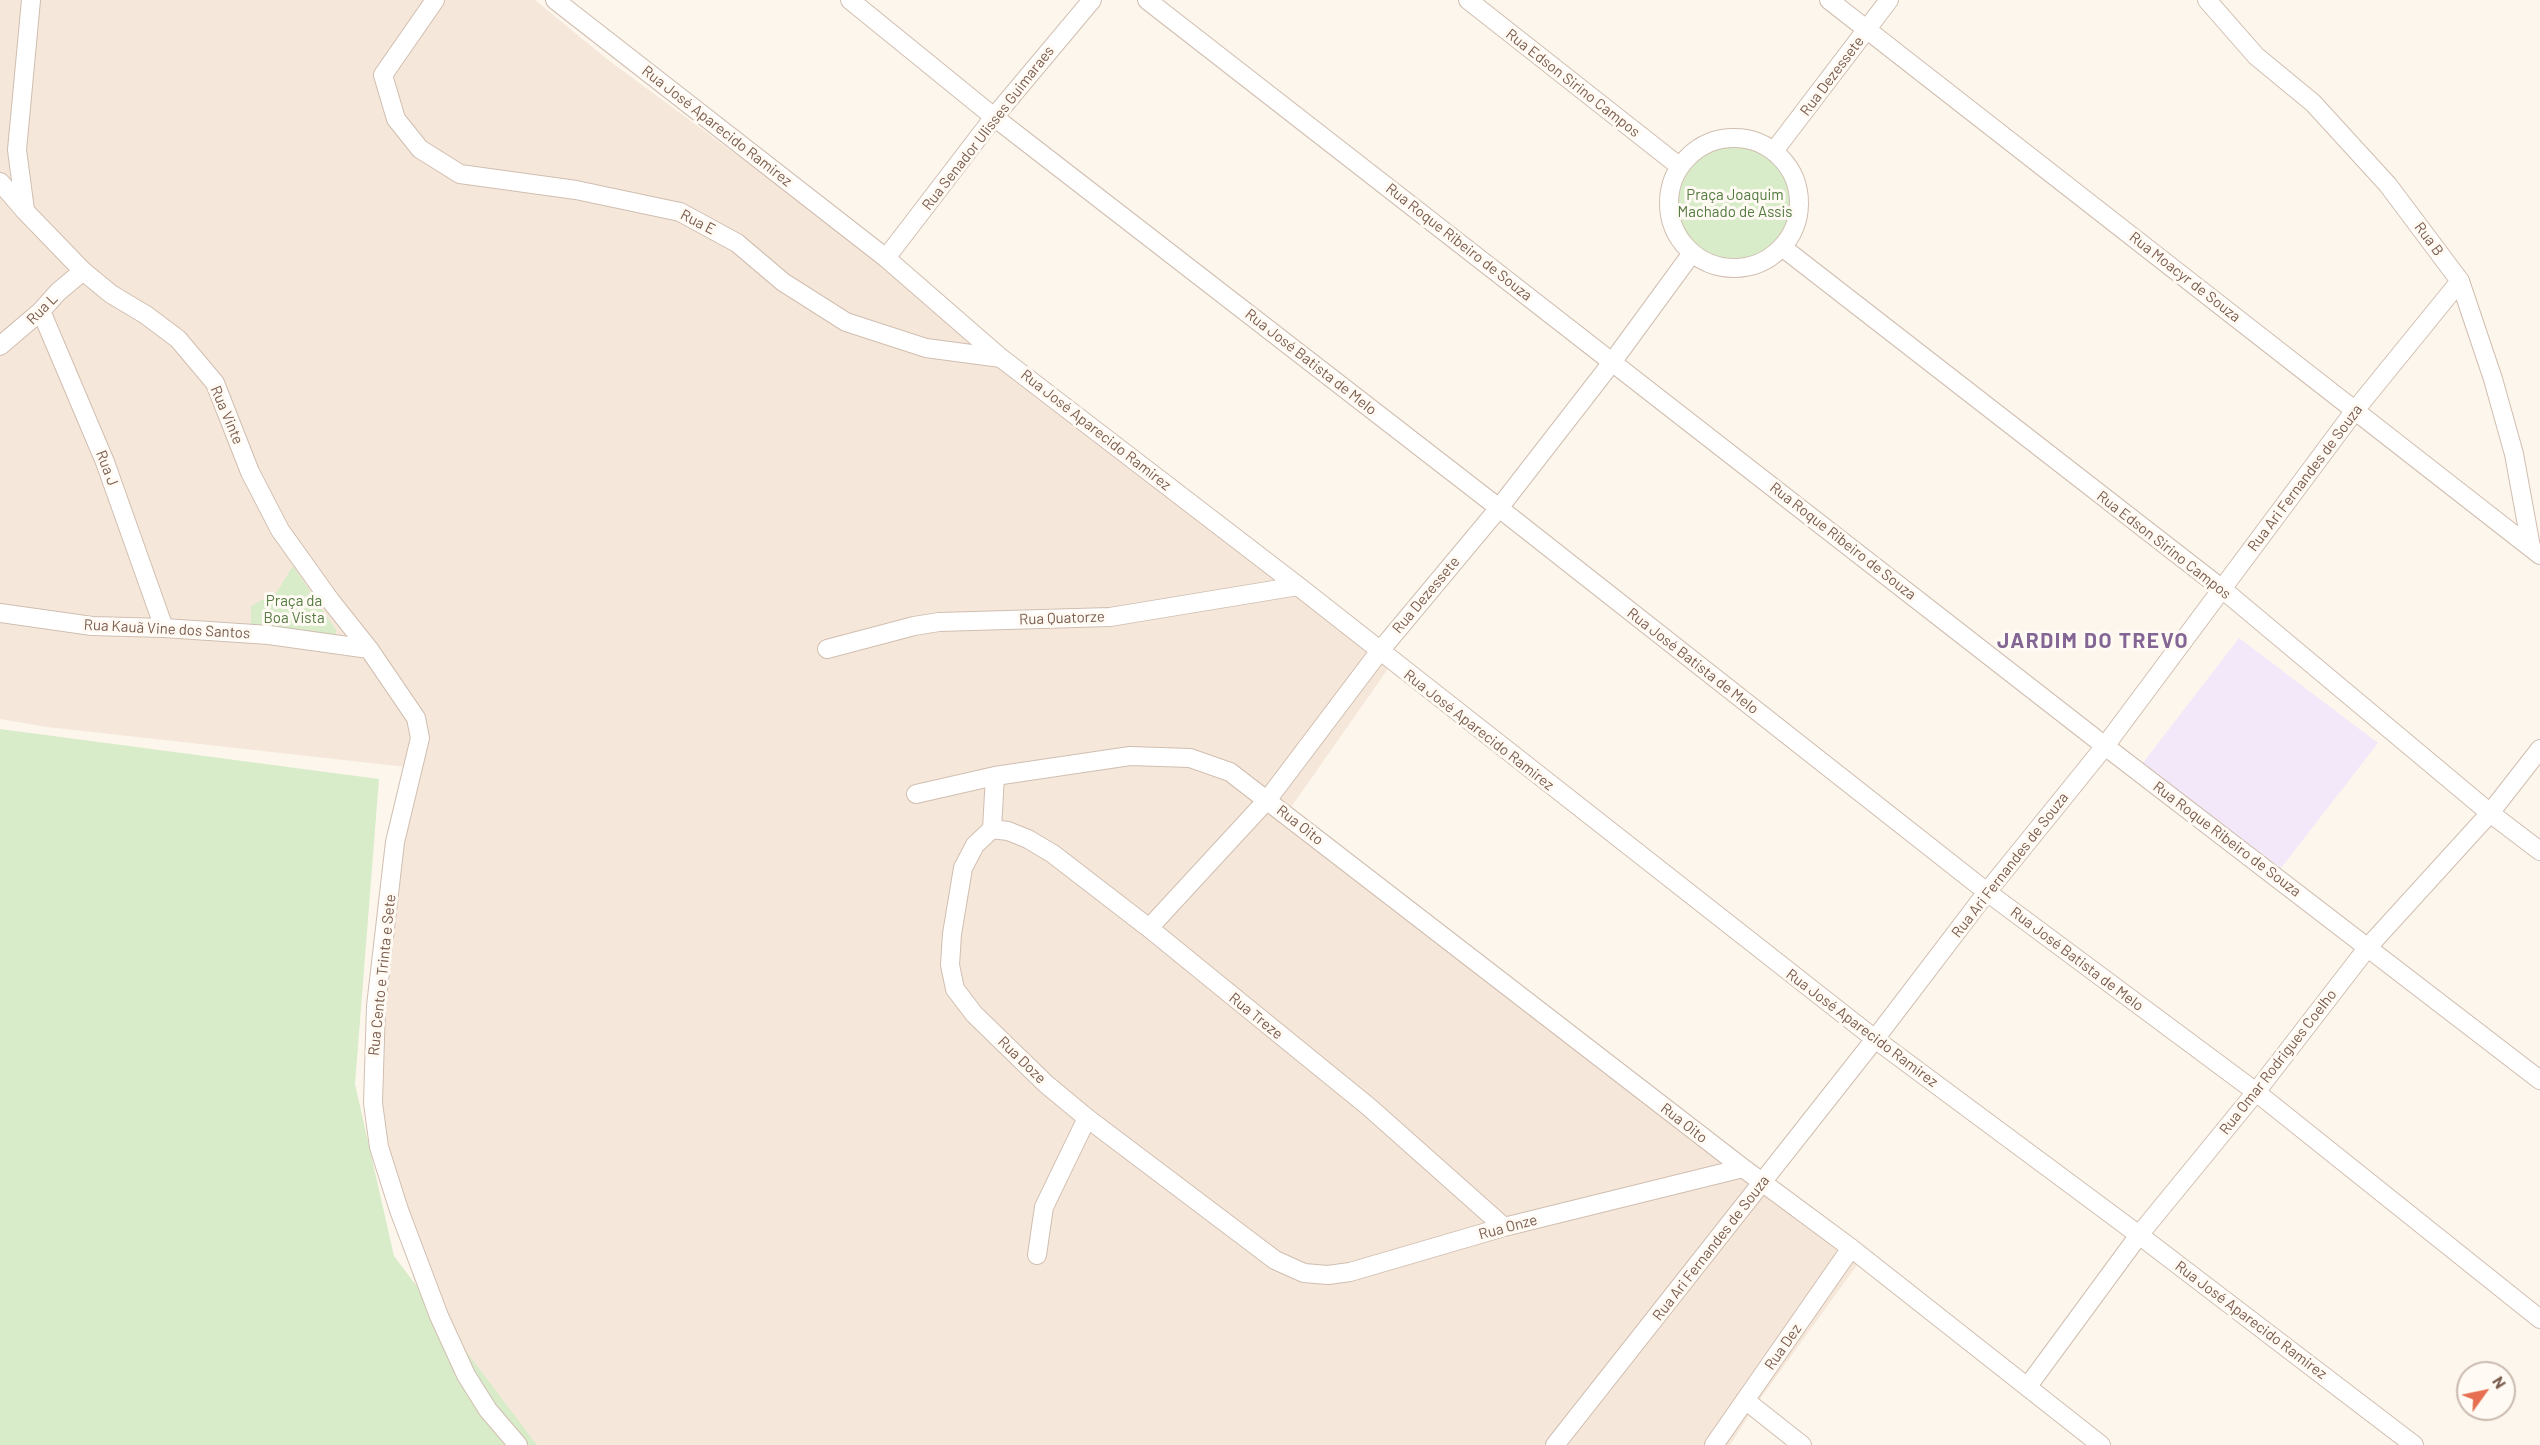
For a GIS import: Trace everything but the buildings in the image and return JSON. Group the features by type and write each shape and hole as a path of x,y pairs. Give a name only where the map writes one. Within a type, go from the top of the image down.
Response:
{"street":[{"path":"25,211 17,150 31,0"},
{"name":"Rua E","path":"435,0 383,75 396,119 420,149 460,174 576,190 680,212 737,243 783,282 846,322 926,348 1001,358"},
{"name":"Rua José Aparecido Ramirez","path":"555,0 886,258 1001,358 1298,586 1875,1039 2139,1235 2414,1445"},
{"name":"Rua José Batista de Melo","path":"850,0 994,117 1499,507 1987,892 2256,1092 2540,1319"},
{"name":"Rua Senador Ulisses Guimaraes","path":"886,258 994,117 1092,0"},
{"name":"Rua Roque Ribeiro de Souza","path":"1147,0 2105,746 2540,1080"},
{"name":"Rua Edson Sirino Campos","path":"1468,0 1679,166"},
{"name":"Rua Moacyr de Souza","path":"1829,0 2356,409 2536,540"},
{"name":"Rua Dezessete","path":"1774,151 1889,0"},
{"name":"Rua B","path":"2207,0 2256,56 2313,102 2381,177 2460,281 2493,379 2536,540"},
{"path":"1734,137 1755,141 1774,151 1789,167 1797,187 1799,208 1794,229 1782,247 1767,260 1748,267 1728,268 1709,263 1692,254 1679,239 1671,222 1668,202 1671,183 1679,166 1694,150 1713,140 1734,137"},
{"name":"Rua Vinte","path":"0,182 83,271 111,294 146,315 178,339 215,383 250,472 280,530 330,600 369,649 400,696"},
{"name":"Rua Edson Sirino Campos","path":"1782,247 2221,588 2490,813 2540,851"},
{"name":"Rua Dezessete","path":"1149,928 1268,800 1380,652 1499,507 1613,361 1692,254"},
{"name":"Rua L","path":"0,346 41,312 58,292 83,271"},
{"name":"Rua Ari Fernandes de Souza","path":"1555,1445 1875,1039 1987,892 2105,746 2356,409 2460,281"},
{"name":"Rua J","path":"41,312 109,473 164,628"},
{"name":"Rua Quatorze","path":"827,649 914,626 939,622 1110,617 1298,586"},
{"name":"Rua Kauã Vine dos Santos","path":"0,614 92,626 269,635 369,649"},
{"name":"Rua Cento e Trinta e Sete","path":"400,696 416,718 420,738 395,842 376,1006 373,1103 378,1147 439,1316 466,1375 488,1410 518,1445"},
{"name":"Rua Omar Rodrigues Coelho","path":"2028,1386 2139,1235 2256,1092 2368,947 2490,813 2540,749"},
{"path":"915,794 995,776 1130,756 1190,758 1230,772 1268,800"},
{"path":"992,829 995,776"},
{"name":"Rua Oito","path":"1268,800 1762,1183 1851,1248 2101,1445"},
{"name":"Rua Treze","path":"992,829 1008,831 1028,839 1053,854 1149,928 1369,1107 1504,1227"},
{"name":"Rua Doze","path":"992,829 975,845 963,868 952,934 950,965 955,989 974,1014 1046,1084 1087,1118 1275,1260"},
{"path":"1037,1255 1044,1208 1087,1118"},
{"name":"Rua Onze","path":"1275,1260 1304,1273 1328,1275 1350,1272 1504,1227 1743,1168"},
{"name":"Rua Dez","path":"1714,1445 1851,1248"},
{"path":"1745,1400 1802,1445"}],"shaded area":[{"path":"0,0 535,0 607,59 875,257 1390,666 1280,823 1710,1148 1857,1265 1758,1402 1730,1445 509,1445 417,1290 367,1121 406,767 47,727 0,719"},
{"path":"2239,638 2378,743 2281,868 2142,764"}],"green space":[{"name":"Praça Joaquim Machado de Assis","path":"1735,142 1758,147 1769,152 1778,160 1786,169 1791,180 1796,203 1791,226 1786,237 1778,246 1769,254 1758,259 1735,264 1712,259 1701,254 1692,246 1684,237 1679,226 1674,203 1679,180 1684,169 1692,160 1701,152 1712,147"},
{"name":"Praça da Boa Vista","path":"293,566 336,630 336,636 251,626 251,606 277,592"},
{"path":"0,729 379,779 355,1084 394,1256 537,1445 0,1445"}],"district":[{"name":"JARDIM DO TREVO","path":"2093,641"}]}
